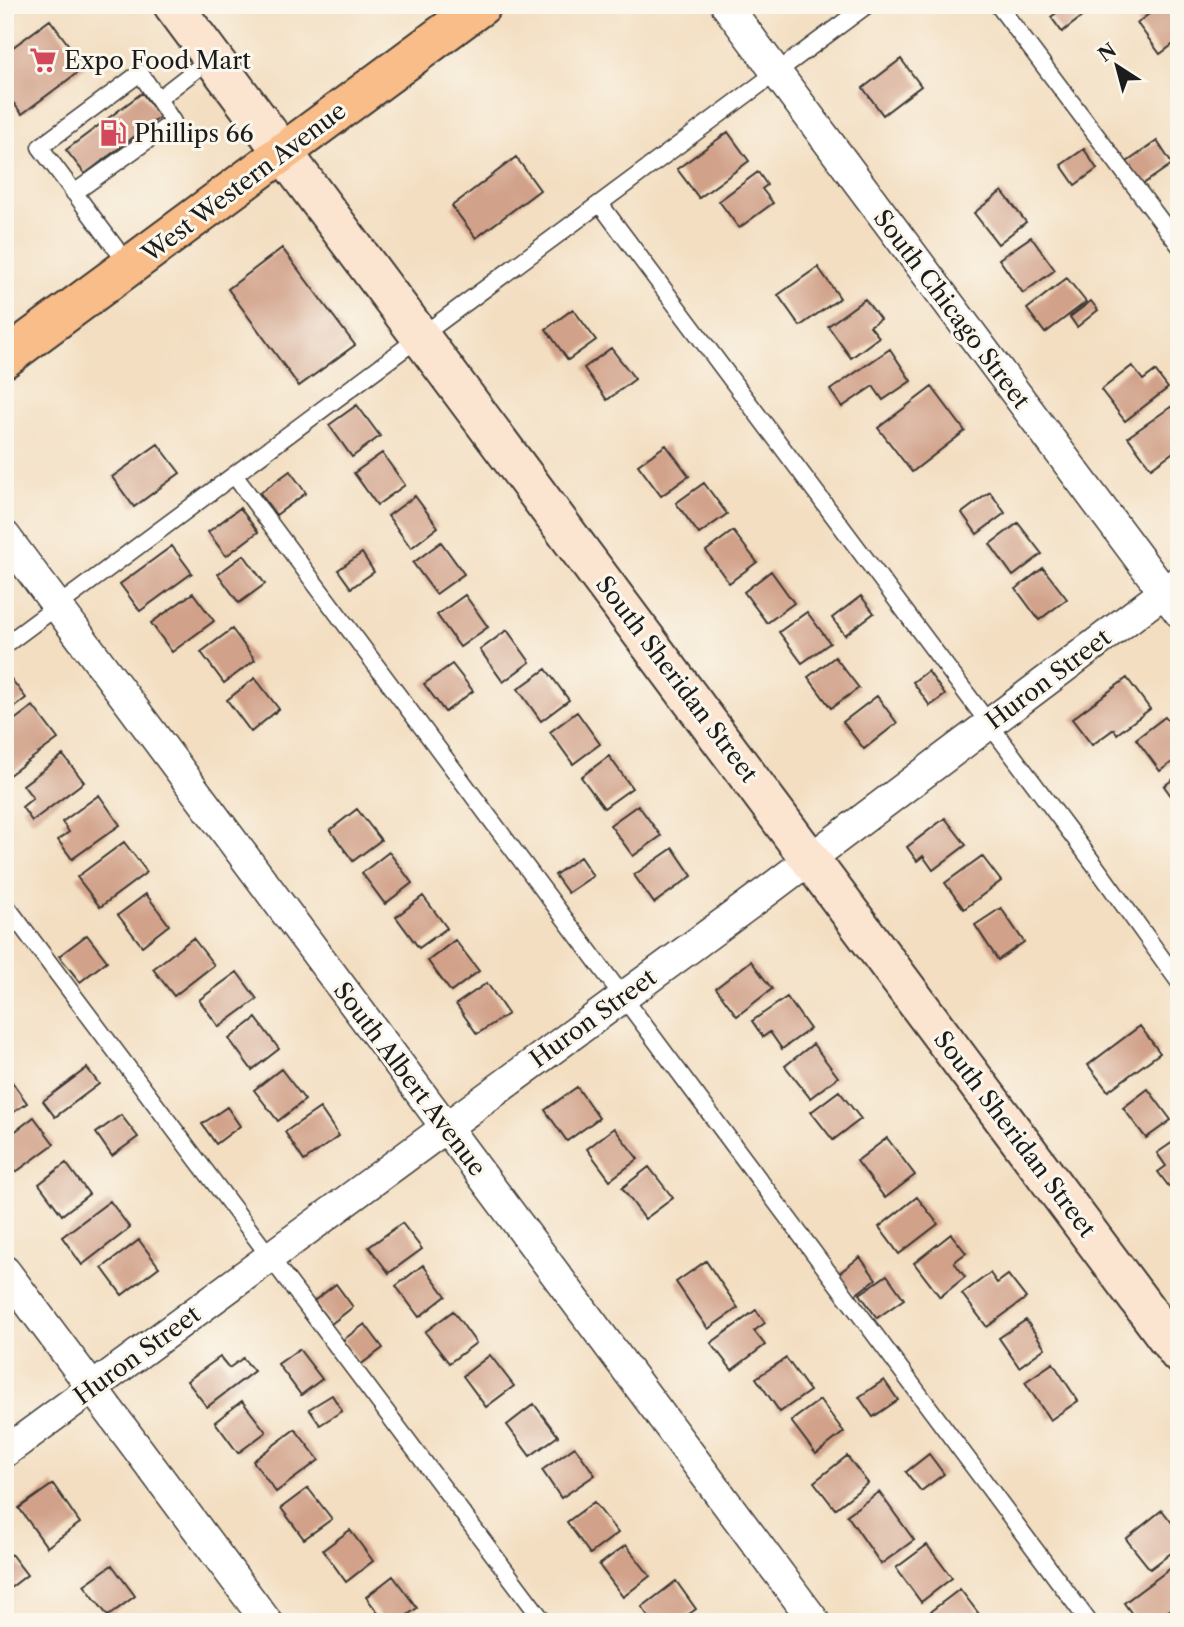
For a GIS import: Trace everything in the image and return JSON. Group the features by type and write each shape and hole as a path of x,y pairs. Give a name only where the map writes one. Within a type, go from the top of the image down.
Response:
{"main road":[{"name":"West Western Avenue","path":"5,358 482,5"}],"street":[{"name":"South Sheridan Street","path":"173,5 1179,1354"},
{"name":"South Chicago Street","path":"726,5 1174,595"},
{"name":"South Albert Avenue","path":"5,536 815,1622"},
{"name":"Huron Street","path":"5,1452 811,858 988,724 1174,595"},
{"path":"5,1271 267,1622"}],"lane":[{"path":"5,645 867,5"},
{"path":"998,5 1179,245"},
{"path":"158,99 212,57"},
{"path":"74,193 173,122 140,73 40,147 74,193 130,267"},
{"path":"600,204 1179,982"},
{"path":"234,475 1089,1622"},
{"path":"5,904 544,1622"}],"building":[{"path":"1067,5 1089,5 1092,9 1062,32 1051,17"},
{"path":"1161,5 1165,5 1171,13 1179,8 1179,40 1160,54 1137,23"},
{"name":"Expo Food Mart","path":"50,20 85,67 22,114 5,92 5,53"},
{"path":"901,59 921,86 883,115 863,88"},
{"name":"Phillips 66","path":"142,93 160,117 85,174 66,150"},
{"path":"728,132 749,161 699,198 677,169"},
{"path":"1157,141 1172,164 1143,184 1127,162"},
{"path":"1084,149 1097,169 1075,185 1061,165"},
{"path":"516,157 540,190 476,238 452,206"},
{"path":"758,172 767,185 762,189 773,203 739,228 719,201"},
{"path":"1002,191 1026,222 998,244 974,213"},
{"path":"1031,237 1055,270 1023,293 999,259"},
{"path":"282,248 355,345 299,386 228,289"},
{"path":"818,267 840,298 800,326 778,295"},
{"path":"1067,278 1086,302 1045,333 1027,309"},
{"path":"865,299 880,319 870,326 879,337 851,358 828,326"},
{"path":"1091,301 1098,310 1077,327 1070,317"},
{"path":"573,309 596,340 568,360 546,329"},
{"path":"611,348 635,379 607,400 584,368"},
{"path":"890,349 911,381 883,400 873,386 842,407 830,390"},
{"path":"1132,366 1143,380 1155,371 1168,388 1125,421 1101,390"},
{"path":"932,387 965,431 912,472 878,428"},
{"path":"357,405 380,436 352,457 329,425"},
{"path":"1172,406 1179,415 1179,448 1151,468 1128,437"},
{"path":"158,444 180,473 134,507 112,477"},
{"path":"666,445 689,476 661,496 638,465"},
{"path":"382,453 405,485 377,505 354,473"},
{"path":"290,471 306,493 276,515 260,493"},
{"path":"704,483 727,514 699,534 676,503"},
{"path":"990,492 1005,513 977,534 962,513"},
{"path":"415,496 438,527 411,548 388,516"},
{"path":"240,508 258,532 226,556 208,532"},
{"path":"1018,523 1042,554 1013,576 990,544"},
{"path":"733,531 757,562 729,583 706,551"},
{"path":"441,542 464,574 436,594 413,563"},
{"path":"172,546 192,573 140,611 120,584"},
{"path":"362,553 374,572 351,588 338,570"},
{"path":"244,555 265,584 239,603 218,574"},
{"path":"1043,568 1067,599 1039,620 1016,589"},
{"path":"771,571 794,603 767,623 744,592"},
{"path":"193,593 214,621 172,652 151,623"},
{"path":"465,595 488,627 460,647 437,615"},
{"path":"861,596 874,613 845,635 832,618"},
{"path":"807,612 830,643 802,663 779,632"},
{"path":"232,629 255,660 224,683 201,652"},
{"path":"507,630 530,662 503,682 480,650"},
{"path":"835,657 859,688 831,708 808,677"},
{"path":"452,664 473,691 445,712 424,684"},
{"path":"546,669 569,700 541,721 518,689"},
{"path":"5,671 26,698 5,714"},
{"path":"928,671 945,695 930,706 913,682"},
{"path":"255,678 279,709 251,732 227,700"},
{"path":"1127,678 1150,709 1117,734 1114,729 1092,745 1072,719"},
{"path":"877,696 897,723 864,749 843,722"},
{"path":"33,706 58,739 5,778 5,727"},
{"path":"577,712 600,744 573,764 550,732"},
{"path":"1165,717 1179,735 1179,757 1160,771 1136,739"},
{"path":"63,755 84,782 32,821 22,807 33,798 23,785"},
{"path":"609,756 632,788 604,808 581,777"},
{"path":"1179,775 1179,807 1164,786"},
{"path":"99,795 120,825 72,859 58,840 69,832 62,822"},
{"path":"638,805 661,836 633,856 610,825"},
{"path":"357,809 381,840 353,861 330,830"},
{"path":"945,818 966,845 933,870 923,856 917,861 907,847"},
{"path":"124,842 147,872 100,907 77,877"},
{"path":"673,848 692,876 654,903 634,875"},
{"path":"389,852 412,883 385,904 362,873"},
{"path":"982,856 1001,881 964,909 945,883"},
{"path":"580,857 593,876 568,893 555,875"},
{"path":"146,894 169,925 142,946 118,915"},
{"path":"423,896 447,928 419,948 396,917"},
{"path":"1001,908 1024,942 998,960 975,925"},
{"path":"87,935 107,961 80,982 59,956"},
{"path":"193,938 214,965 174,996 153,969"},
{"path":"455,940 479,971 451,992 428,961"},
{"path":"751,961 772,989 737,1016 716,988"},
{"path":"237,972 257,999 219,1027 199,1000"},
{"path":"487,983 508,1014 477,1034 456,1004"},
{"path":"787,997 810,1029 782,1049 770,1032 763,1037 752,1021"},
{"path":"256,1018 279,1049 252,1070 229,1039"},
{"path":"1140,1026 1160,1053 1108,1091 1088,1065"},
{"path":"813,1044 838,1077 810,1098 785,1066"},
{"path":"87,1068 99,1084 55,1117 43,1101"},
{"path":"281,1069 305,1100 278,1121 254,1090"},
{"path":"5,1072 27,1103 5,1118"},
{"path":"577,1087 599,1118 567,1141 545,1110"},
{"path":"1148,1089 1171,1120 1146,1138 1123,1108"},
{"path":"839,1091 861,1119 833,1140 811,1112"},
{"path":"227,1107 240,1126 216,1144 202,1124"},
{"path":"320,1108 339,1136 304,1161 285,1132"},
{"path":"121,1115 138,1137 112,1156 96,1133"},
{"path":"34,1117 54,1144 16,1172 5,1157 5,1139"},
{"path":"614,1128 638,1159 610,1180 587,1149"},
{"path":"887,1138 915,1175 885,1198 857,1161"},
{"path":"1179,1138 1179,1182 1170,1188 1158,1172 1166,1166 1157,1153"},
{"path":"66,1163 89,1194 62,1215 39,1184"},
{"path":"649,1167 673,1198 645,1219 622,1188"},
{"path":"917,1197 938,1224 899,1254 879,1227"},
{"path":"110,1201 130,1228 82,1265 62,1237"},
{"path":"402,1223 422,1249 389,1273 369,1247"},
{"path":"951,1234 966,1253 954,1262 965,1277 940,1297 914,1263"},
{"path":"139,1240 159,1267 122,1295 102,1268"},
{"path":"860,1257 876,1279 855,1295 838,1274"},
{"path":"706,1261 738,1308 708,1329 676,1282"},
{"path":"423,1265 446,1296 419,1317 396,1286"},
{"path":"990,1273 997,1283 1008,1275 1026,1298 987,1327 962,1294"},
{"path":"887,1275 904,1299 877,1318 860,1294"},
{"path":"336,1284 353,1307 331,1324 314,1301"},
{"path":"756,1310 765,1323 754,1331 765,1345 732,1370 711,1343"},
{"path":"453,1311 476,1343 449,1363 425,1332"},
{"path":"1026,1320 1045,1348 1019,1367 999,1338"},
{"path":"365,1324 383,1348 360,1365 343,1340"},
{"path":"299,1349 322,1379 301,1395 278,1364"},
{"path":"490,1355 514,1386 486,1407 463,1376"},
{"path":"220,1357 229,1368 243,1358 254,1371 207,1407 187,1381"},
{"path":"786,1358 810,1391 780,1412 756,1378"},
{"path":"1053,1363 1078,1401 1050,1420 1025,1382"},
{"path":"884,1380 898,1400 873,1417 859,1397"},
{"path":"332,1395 342,1411 320,1425 309,1409"},
{"path":"820,1400 844,1432 816,1454 791,1421"},
{"path":"242,1401 266,1432 238,1453 215,1422"},
{"path":"534,1404 558,1436 530,1456 507,1425"},
{"path":"295,1429 319,1460 276,1492 253,1461"},
{"path":"575,1447 595,1475 561,1498 542,1470"},
{"path":"929,1454 944,1474 921,1491 906,1472"},
{"path":"847,1456 868,1483 835,1509 814,1482"},
{"path":"53,1484 80,1523 47,1547 19,1508"},
{"path":"308,1488 332,1519 304,1539 281,1508"},
{"path":"879,1492 914,1540 881,1564 847,1515"},
{"path":"594,1502 618,1533 590,1554 567,1522"},
{"path":"1162,1510 1179,1532 1179,1547 1150,1569 1126,1539"},
{"path":"350,1530 373,1561 346,1582 323,1550"},
{"path":"626,1545 650,1576 623,1597 599,1565"},
{"path":"927,1545 952,1578 921,1602 896,1568"},
{"path":"11,1554 27,1575 5,1592 5,1558"},
{"path":"1179,1562 1179,1603 1154,1622 1138,1622 1124,1603"},
{"path":"112,1565 135,1596 108,1616 84,1585"},
{"path":"393,1576 417,1608 398,1622 385,1622 366,1597"},
{"path":"676,1581 696,1609 678,1622 652,1622 642,1607"},
{"path":"960,1589 985,1622 939,1622 931,1611"}],"place":[{"name":"Expo Food Mart","path":"43,60"},
{"name":"Phillips 66","path":"113,133"}]}
